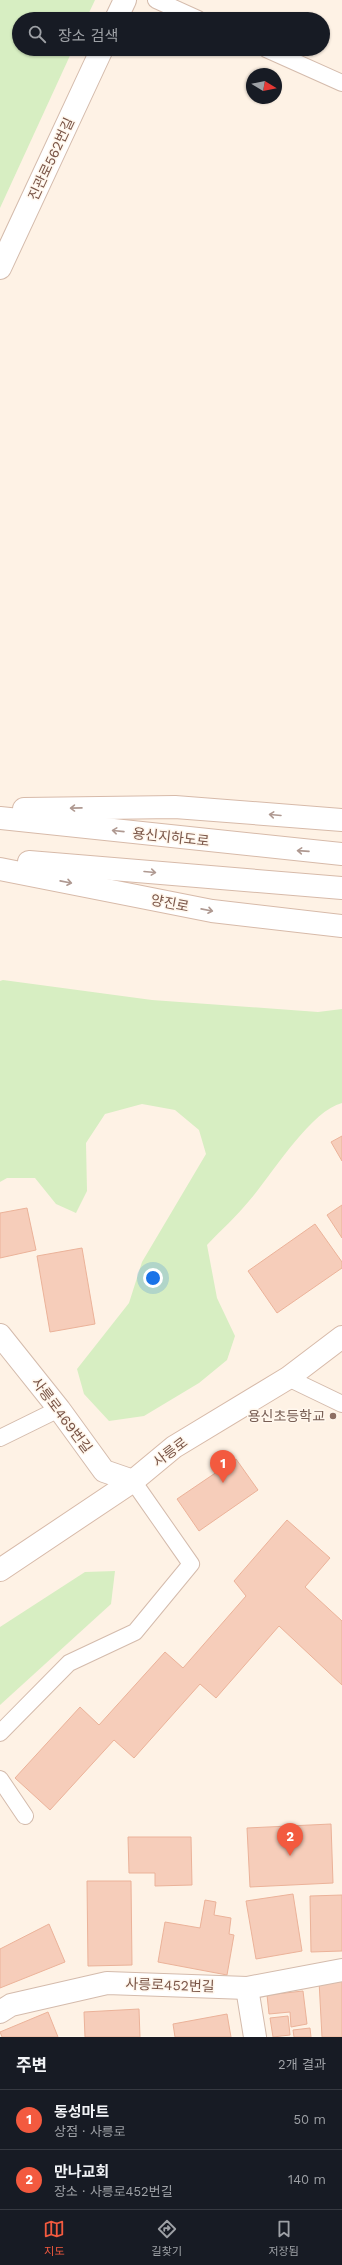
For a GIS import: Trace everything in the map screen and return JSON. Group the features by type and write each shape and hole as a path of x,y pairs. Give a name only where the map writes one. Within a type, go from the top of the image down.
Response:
{"main road":[{"path":"119,12 125,0"},
{"name":"진관로562번길","path":"0,268 99,56"},
{"path":"0,809 175,807 342,820"},
{"name":"용신지하도로","path":"0,818 342,854"},
{"path":"0,860 342,888"},
{"name":"양진로","path":"0,869 212,911 342,926"},
{"name":"사릉로469번길","path":"0,1335 59,1409 104,1471 133,1481"},
{"name":"사릉로","path":"0,1570 133,1481 174,1447 288,1378 342,1337"},
{"name":"사릉로452번길","path":"0,2012 11,2006 107,1983 247,1988 342,1970"},
{"path":"247,1988 254,2037"}],"lane":[{"path":"156,0 183,12"},
{"path":"282,56 342,83"},
{"path":"288,1378 342,1404"},
{"path":"2,1431 59,1409"},
{"path":"0,1733 69,1663 136,1632 191,1564 133,1481"},
{"path":"0,1779 25,1816"}],"green space":[{"path":"0,0 95,0 89,12 12,12 12,56 70,56 0,208"},
{"path":"3,980 152,1000 318,1012 342,1009 342,1103 330,1108 304,1131 244,1207 207,1245 217,1298 235,1336 227,1360 199,1383 144,1416 109,1421 84,1394 77,1369 129,1303 142,1262 206,1154 199,1130 175,1110 142,1104 105,1114 86,1143 87,1191 76,1213 56,1204 35,1178 7,1178 0,1182 0,981"},
{"path":"115,1571 111,1604 0,1705 0,1627 85,1572"}],"building":[{"path":"342,1136 342,1161 331,1142"},
{"path":"342,1205 342,1238 327,1215"},
{"path":"27,1208 36,1250 0,1258 0,1213"},
{"path":"315,1224 342,1262 342,1268 277,1313 248,1271"},
{"path":"82,1248 95,1324 50,1332 37,1256"},
{"path":"236,1459 258,1490 199,1531 177,1499"},
{"path":"287,1520 330,1558 305,1587 342,1621 342,1685 279,1626 216,1698 200,1684 134,1758 114,1740 50,1810 15,1778 80,1707 99,1725 165,1652 183,1668 246,1596 234,1581"},
{"path":"331,1824 333,1883 250,1887 247,1828"},
{"path":"128,1837 191,1837 192,1885 155,1886 155,1873 129,1873"},
{"path":"87,1881 131,1881 132,1965 88,1966"},
{"path":"293,1894 302,1951 256,1959 246,1901"},
{"path":"342,1895 342,1951 311,1952 310,1896"},
{"path":"205,1900 216,1902 214,1915 231,1918 229,1934 234,1935 227,1975 158,1962 165,1922 200,1928"},
{"path":"49,1924 65,1962 0,1988 0,1949"},
{"path":"342,1980 342,2037 322,2037 319,1981"},
{"path":"303,1991 307,2024 291,2027 290,2012 269,2014 267,1995"},
{"path":"139,2009 140,2037 85,2037 84,2012"},
{"path":"48,2012 58,2037 2,2037 0,2032"},
{"path":"227,2014 231,2037 175,2037 173,2024"},
{"path":"288,2016 290,2035 273,2037 270,2018"},
{"path":"310,2028 311,2037 294,2037 293,2030"}],"place":[{"name":"용신초등학교","path":"333,1416"},
{"name":"동성마트","path":"223,1483"},
{"name":"만나교회","path":"290,1856"}]}
